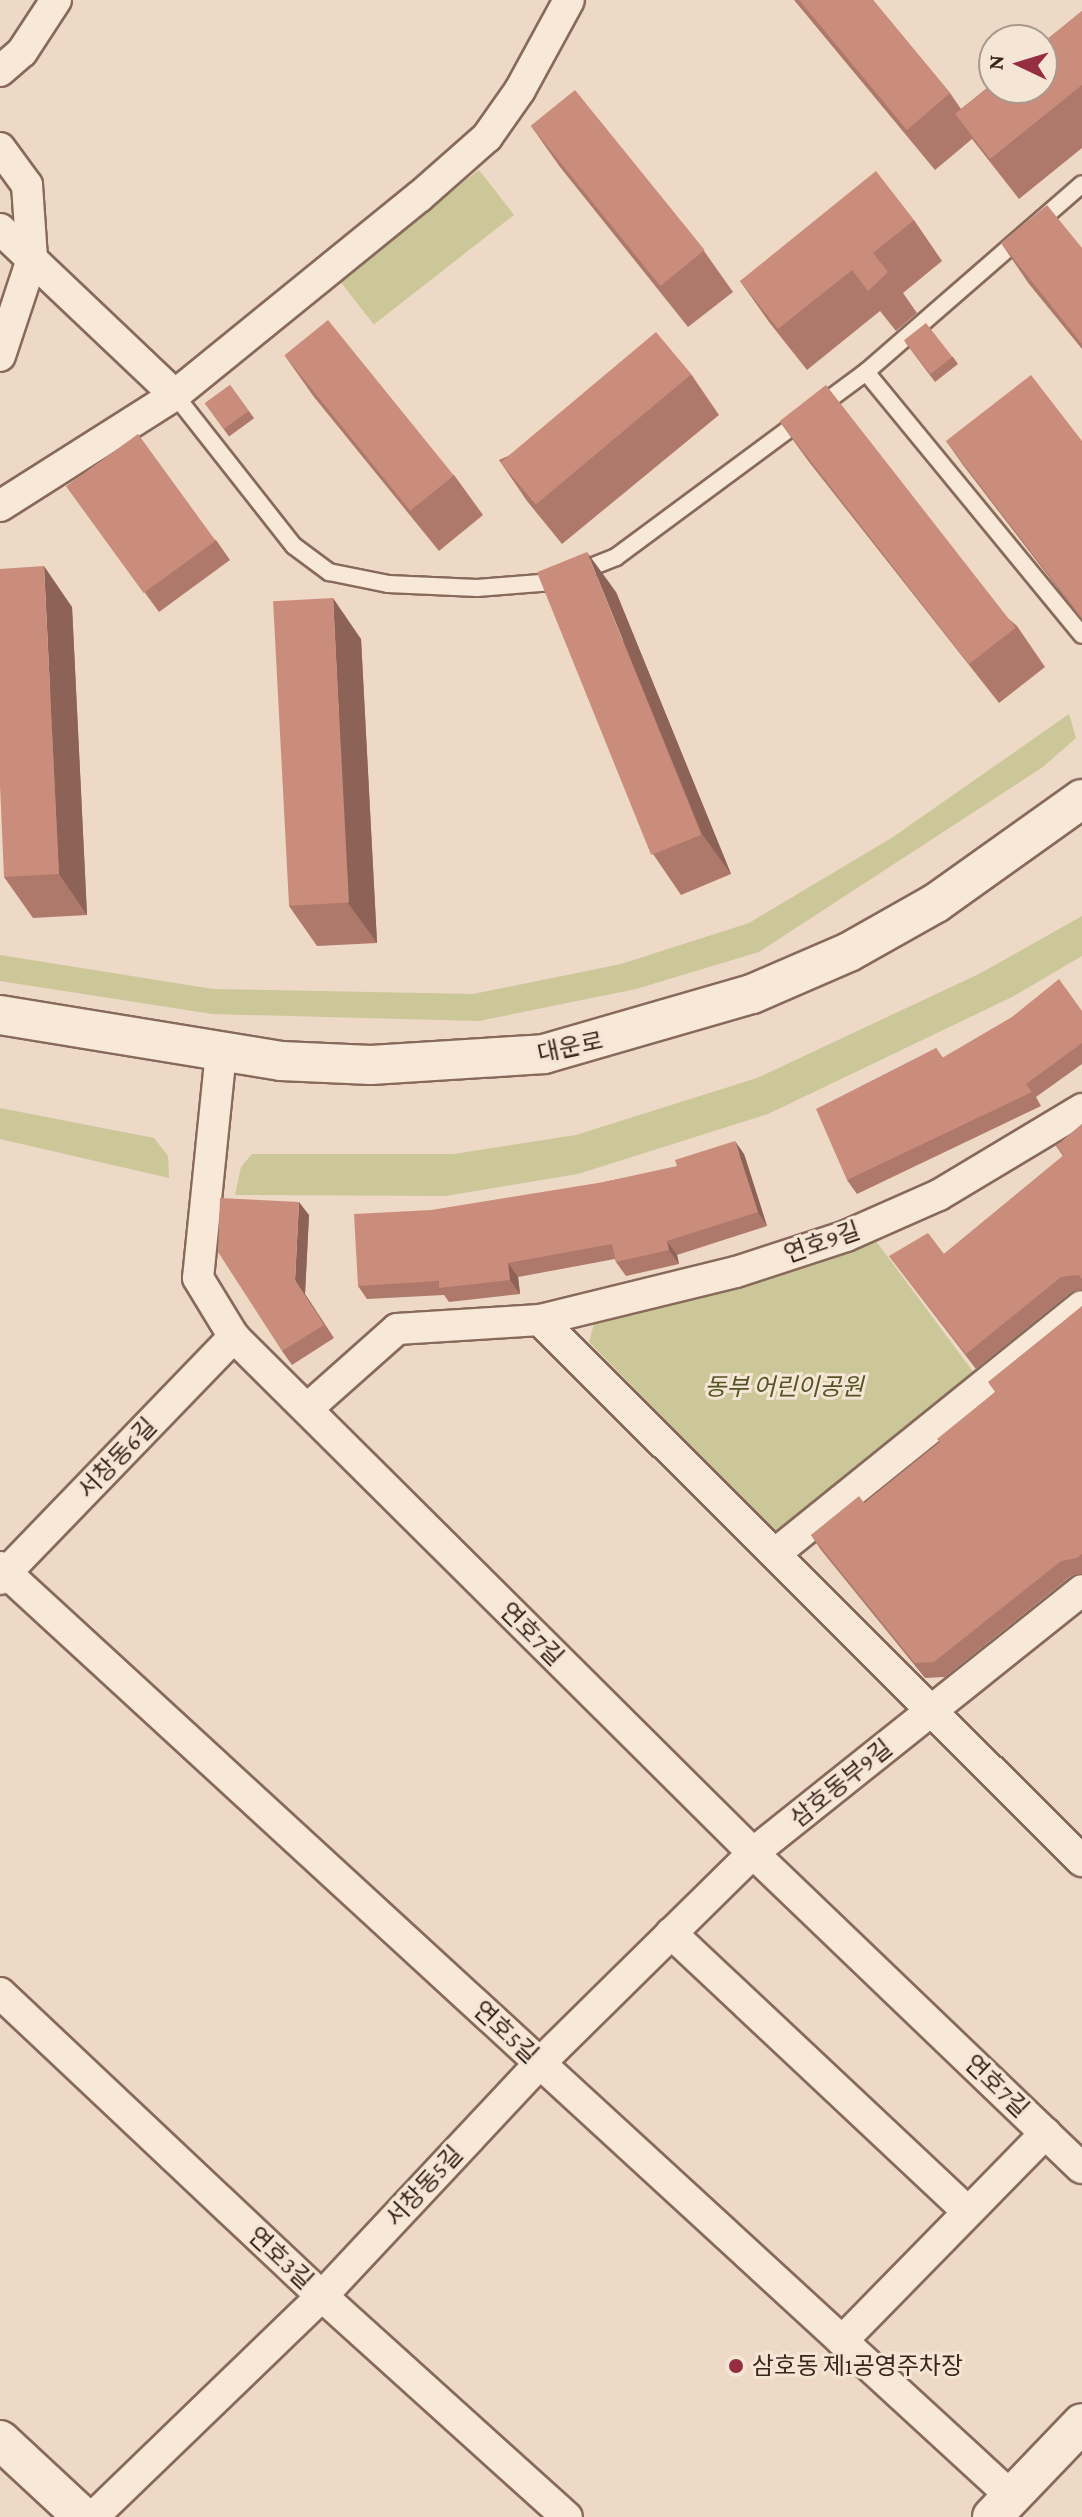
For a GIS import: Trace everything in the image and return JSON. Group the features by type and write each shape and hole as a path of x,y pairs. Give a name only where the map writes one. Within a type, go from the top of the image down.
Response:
{"street":[{"path":"0,71 22,52 56,0"},
{"path":"0,506 175,395 487,137 569,0"},
{"path":"0,148 27,185 32,259 0,356"},
{"path":"0,229 175,395"},
{"name":"대운로","path":"0,1015 221,1052 371,1065 460,1063 544,1054 640,1031 752,994 849,952 936,903 1082,799"},
{"name":"연호7길","path":"221,1052 198,1278 234,1337 753,1853 1069,2149 968,2212 842,2341"},
{"name":"연호9길","path":"307,1409 397,1329 540,1320 706,1280 846,1236 939,1195 1082,1109"},
{"path":"776,1553 1082,1306"},
{"path":"540,1320 776,1553 929,1713 1082,1860"},
{"name":"서창동6길","path":"2,1573 234,1337"},
{"name":"연호5길","path":"2,1573 842,2341 1002,2507"},
{"name":"삼호동부9길","path":"753,1853 1082,1590"},
{"name":"서창동5길","path":"93,2517 322,2296 540,2063 753,1853"},
{"path":"671,1933 968,2212"},
{"name":"연호3길","path":"0,1993 322,2296 567,2517"},
{"path":"1002,2507 1082,2423"},
{"path":"0,2440 83,2517"}],"lane":[{"path":"175,395 294,546 329,572 388,584 477,588 553,582 616,557 866,372 1082,184"},
{"path":"866,372 1082,635"}],"green space":[{"path":"479,170 514,215 374,325 339,280"},
{"path":"1069,714 1076,738 1043,767 759,952 636,989 479,1021 212,1014 0,981 0,955 213,989 473,994 621,964 749,923 893,837"},
{"path":"1082,916 1082,956 1012,997 768,1114 578,1174 445,1196 235,1195 241,1167 252,1154 454,1154 576,1135 757,1078 981,973"},
{"path":"0,1108 154,1138 168,1156 169,1178 0,1139"},
{"name":"동부 어린이공원","path":"873,1237 974,1373 775,1532 589,1342 595,1320 734,1290"}],"building":[{"path":"799,0 873,0 950,93 907,130"},
{"path":"1082,11 1082,85 990,159 955,114 978,96 978,104 1058,104 1058,31"},
{"path":"575,90 705,250 660,286 531,126"},
{"path":"876,171 914,220 873,253 888,272 868,291 852,270 778,329 740,281"},
{"path":"1047,205 1082,248 1082,344 1001,243"},
{"path":"328,320 454,475 410,511 284,355"},
{"path":"926,323 952,357 930,374 904,340"},
{"path":"656,332 691,374 536,505 500,462"},
{"path":"1031,375 1082,441 1082,618 946,441"},
{"path":"230,385 249,411 224,429 205,403"},
{"path":"826,385 1016,628 969,664 780,421"},
{"path":"138,434 216,541 144,593 66,486"},
{"path":"587,552 701,835 651,855 537,572"},
{"path":"44,566 59,874 4,877 0,785 0,569"},
{"path":"333,598 349,903 289,906 273,601"},
{"path":"1059,979 1082,1011 1082,1043 1026,1084 1032,1092 847,1180 816,1109 936,1048 942,1058 1012,1017"},
{"path":"1082,1124 1082,1279 1079,1275 1061,1277 966,1354 889,1256 928,1233 944,1254 1064,1155 1056,1146"},
{"path":"735,1141 758,1212 667,1241 669,1250 616,1262 612,1244 508,1263 510,1280 439,1288 439,1281 358,1286 354,1214 431,1210 604,1182 677,1166 675,1160"},
{"path":"220,1198 299,1202 295,1280 324,1325 282,1351 218,1252"},
{"path":"1082,1306 1082,1554 1061,1561 934,1662 915,1663 811,1535 859,1496 864,1503 940,1442 937,1439 995,1392 988,1382"}],"place":[{"name":"삼호동 제1공영주차장","path":"736,2366"}]}
